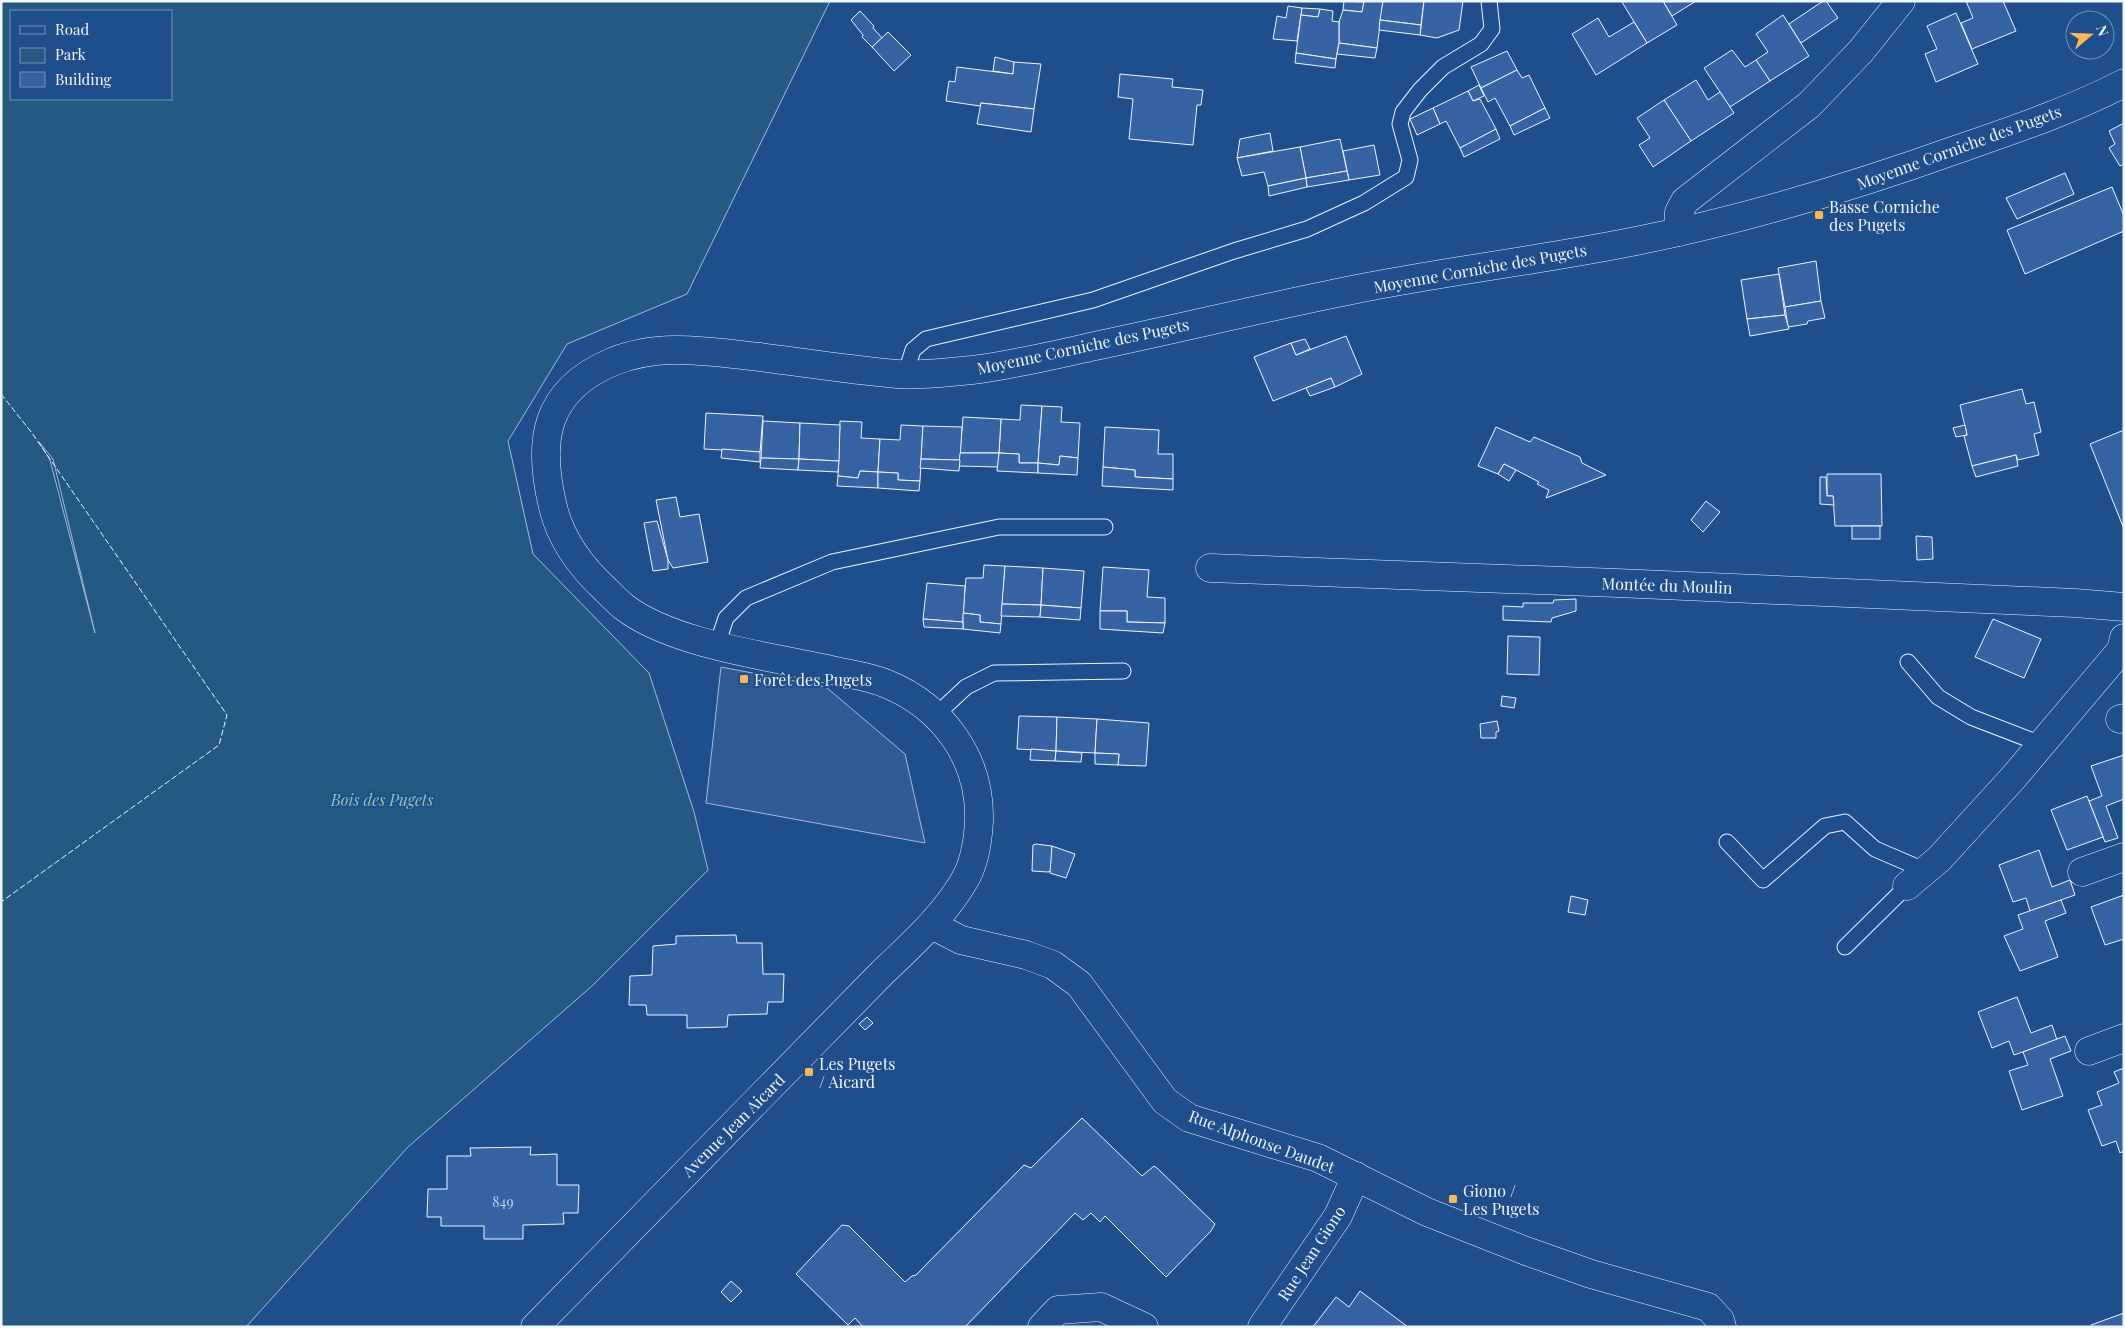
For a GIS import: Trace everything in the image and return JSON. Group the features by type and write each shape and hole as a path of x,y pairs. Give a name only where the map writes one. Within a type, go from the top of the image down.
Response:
{"street":[{"path":"1678,232 1679,212 1685,201 1809,105 1862,51 1901,1"},
{"name":"Moyenne Corniche des Pugets","path":"932,925 967,877 978,841 979,806 972,772 958,740 936,714 914,697 881,681 692,640 628,611 596,581 572,554 556,520 547,484 546,452 551,419 562,396 582,378 613,362 643,352 682,348 905,375 975,369 1014,363 1135,338 1223,316 1362,288 1631,242 1789,204 1890,174 2030,124 2124,83"},
{"name":"Montée du Moulin","path":"1210,568 1617,583 2075,603 2124,607"},
{"path":"1916,878 1940,859 2041,744 2121,650 2124,638"},
{"path":"2082,872 2124,857"},
{"name":"Rue Alphonse Daudet","path":"932,925 961,940 1026,955 1053,965 1079,984 1165,1101 1189,1118 1318,1158 1427,1212 1526,1251 1591,1274 1708,1307 1720,1320 1722,1327"},
{"name":"Avenue Jean Aicard","path":"535,1327 881,974 932,925"},
{"path":"2089,1051 2124,1038"},
{"name":"Rue Jean Giono","path":"1262,1327 1338,1216 1356,1176"},
{"path":"1042,1327 1058,1310 1101,1307 1144,1327"}],"lane":[{"path":"905,375 913,350 926,339 1093,300 1234,251 1307,229 1364,202 1406,177 1410,160 1400,124 1403,112 1420,90 1443,67 1480,44 1492,29 1489,1"},
{"path":"718,645 726,618 746,598 832,562 999,527 1105,527"},
{"path":"1908,662 1938,697 1971,717 2041,744"},
{"path":"936,714 966,687 994,673 1123,671"},
{"path":"1727,842 1763,880 1825,826 1845,822 1875,849 1916,878 1845,947"}],"green space":[{"name":"Bois des Pugets","path":"1,1 830,1 687,294 567,344 508,441 533,554 649,673 694,812 708,870 592,986 408,1147 246,1327 1,1327","holes":["39,442 53,459 95,633 50,460"]}],"shaded area":[{"path":"721,667 826,687 905,754 925,843 706,803"}],"building":[{"path":"1344,1 1364,2 1362,12 1343,10"},
{"path":"1364,1 1383,1 1377,48 1339,43 1339,22 1343,10 1362,12"},
{"path":"1383,1 1424,1 1421,25 1380,20"},
{"path":"1424,1 1463,1 1459,30 1437,38 1420,35"},
{"path":"1663,1 1677,25 1647,43 1622,2"},
{"path":"1663,1 1696,1 1672,16"},
{"path":"1823,1 1826,1 1838,18 1801,43 1789,24"},
{"path":"1966,1 2003,1 2016,31 1972,49 1961,23 1973,18"},
{"path":"1288,6 1302,8 1297,41 1273,39 1277,16 1286,18"},
{"path":"1302,8 1320,9 1318,17 1301,15"},
{"path":"1320,9 1333,11 1332,21 1339,22 1339,43 1336,59 1296,53 1301,15 1318,17"},
{"path":"860,11 882,38 872,47 862,37 863,35 851,20"},
{"path":"1956,13 1978,64 1936,82 1925,54 1937,49 1927,26"},
{"path":"1783,15 1809,56 1770,81 1756,60 1768,52 1756,34"},
{"path":"1598,18 1609,37 1634,22 1647,43 1596,75 1572,34"},
{"path":"1380,20 1421,25 1420,35 1379,30"},
{"path":"888,32 911,55 894,71 872,47"},
{"path":"1339,43 1377,48 1375,58 1337,54"},
{"path":"1732,50 1745,67 1756,60 1770,81 1730,107 1704,68"},
{"path":"1507,51 1517,70 1481,88 1471,67"},
{"path":"1296,53 1336,59 1335,68 1295,63"},
{"path":"995,57 1014,62 1013,74 993,71"},
{"path":"1014,62 1041,64 1034,109 981,103 980,106 946,101 949,81 955,82 957,67 1013,74"},
{"path":"1517,70 1522,78 1529,75 1545,108 1510,126 1495,98 1488,102 1481,88"},
{"path":"1120,74 1173,79 1172,87 1203,90 1201,105 1197,105 1193,145 1129,139 1133,99 1118,97"},
{"path":"1696,80 1708,100 1720,92 1734,113 1691,141 1664,100"},
{"path":"1479,85 1484,96 1473,101 1468,91"},
{"path":"1468,91 1473,101 1480,99 1496,129 1460,148 1446,121 1440,124 1433,108"},
{"path":"1664,100 1691,141 1653,167 1639,145 1650,138 1637,118"},
{"path":"981,103 1034,109 1031,132 977,124"},
{"path":"1433,108 1440,124 1417,135 1410,119"},
{"path":"1545,108 1550,118 1514,135 1510,126"},
{"path":"2124,123 2124,164 2120,166 2109,148 2115,144 2109,131"},
{"path":"1496,129 1500,139 1464,157 1460,148"},
{"path":"1270,133 1273,151 1237,158 1240,139"},
{"path":"1340,139 1347,171 1306,178 1300,147"},
{"path":"1374,145 1380,175 1349,180 1343,151"},
{"path":"1300,147 1306,178 1268,186 1264,172 1242,176 1237,158"},
{"path":"1347,171 1349,180 1307,187 1306,178"},
{"path":"2065,173 2074,194 2017,219 2006,198"},
{"path":"1306,178 1307,187 1269,196 1268,186"},
{"path":"2112,187 2124,216 2124,231 2025,274 2007,230"},
{"path":"1816,261 1821,301 1785,307 1778,268"},
{"path":"1779,274 1785,315 1747,319 1741,280"},
{"path":"1821,301 1825,318 1808,321 1807,324 1788,327 1785,307"},
{"path":"1785,315 1789,329 1750,336 1747,319"},
{"path":"1346,336 1362,374 1335,387 1331,378 1273,401 1254,357 1291,343 1296,355"},
{"path":"1305,339 1310,349 1296,355 1291,343"},
{"path":"1331,378 1335,387 1310,396 1306,388"},
{"path":"2022,389 2026,404 2034,402 2041,432 2034,434 2039,455 2018,460 2016,455 1972,466 1964,436 1967,435 1960,405"},
{"path":"1021,405 1042,406 1038,463 1019,463 1019,454 999,453 1001,419 1020,420"},
{"path":"1042,406 1062,407 1061,422 1080,423 1078,458 1060,456 1059,465 1038,463"},
{"path":"706,413 763,416 760,452 704,449"},
{"path":"963,417 1001,419 999,453 960,453"},
{"path":"763,421 800,423 799,459 761,458"},
{"path":"840,421 862,422 861,438 880,439 878,472 860,471 858,478 838,476"},
{"path":"800,423 840,425 839,461 799,459"},
{"path":"901,425 923,426 920,481 898,480 898,473 878,472 880,439 900,440"},
{"path":"1965,425 1967,435 1956,437 1953,428"},
{"path":"923,426 962,427 960,460 921,459"},
{"path":"1105,427 1159,430 1158,454 1173,454 1173,479 1135,477 1135,470 1103,467"},
{"path":"1496,427 1530,442 1534,437 1580,457 1582,463 1606,475 1546,498 1549,490 1537,484 1539,482 1504,464 1498,474 1478,466"},
{"path":"2124,430 2124,529 2090,444"},
{"path":"722,449 760,452 760,462 721,458"},
{"path":"960,453 999,453 998,467 959,466"},
{"path":"999,453 1019,454 1019,463 1038,463 1038,473 997,471"},
{"path":"2016,455 2018,466 1976,477 1972,466"},
{"path":"1060,456 1078,458 1077,475 1038,473 1038,463 1059,465"},
{"path":"761,458 799,459 798,470 760,468"},
{"path":"799,459 839,461 838,472 798,470"},
{"path":"921,459 960,460 959,471 920,468"},
{"path":"1504,464 1516,470 1509,481 1498,474"},
{"path":"1103,467 1135,470 1135,477 1173,479 1173,490 1102,486"},
{"path":"860,471 878,472 878,488 837,486 838,476 858,478"},
{"path":"878,472 898,473 898,480 920,481 919,491 878,488"},
{"path":"1827,474 1881,474 1882,526 1835,526 1833,496 1827,496"},
{"path":"1820,477 1826,477 1827,496 1833,496 1834,505 1820,504"},
{"path":"676,497 680,517 699,514 708,562 673,568 668,560 656,500"},
{"path":"1706,501 1720,512 1703,532 1691,520"},
{"path":"657,521 668,560 668,569 653,571 644,523"},
{"path":"1852,526 1880,526 1880,539 1852,539"},
{"path":"1916,536 1932,537 1933,559 1917,560"},
{"path":"984,565 1005,566 1001,624 980,622 980,615 963,613 966,578 983,578"},
{"path":"1005,566 1043,568 1041,605 1002,604"},
{"path":"1103,567 1149,570 1147,597 1165,598 1165,623 1127,622 1127,611 1100,611"},
{"path":"1043,568 1084,571 1081,608 1041,605"},
{"path":"927,583 965,586 963,622 923,619"},
{"path":"1576,599 1576,611 1552,618 1551,622 1503,620 1503,606 1523,607 1523,603 1553,603 1554,600"},
{"path":"1002,604 1041,605 1040,617 1001,616"},
{"path":"1041,605 1081,608 1080,620 1040,617"},
{"path":"1100,611 1127,611 1127,622 1165,623 1163,633 1100,629"},
{"path":"963,613 980,615 980,622 1001,624 1000,633 963,629"},
{"path":"923,619 963,622 963,629 924,627"},
{"path":"1993,619 2041,639 2024,678 1975,657"},
{"path":"1508,636 1540,637 1539,675 1507,674"},
{"path":"1502,696 1516,698 1514,708 1501,706"},
{"path":"1019,716 1057,717 1056,751 1017,749"},
{"path":"1057,717 1097,719 1095,753 1056,751"},
{"path":"1097,719 1149,723 1146,766 1118,765 1119,754 1095,753"},
{"path":"1497,721 1499,731 1496,732 1496,738 1481,738 1480,724"},
{"path":"1031,749 1056,751 1055,761 1030,760"},
{"path":"1056,751 1082,753 1081,762 1055,761"},
{"path":"1095,753 1119,754 1118,765 1095,764"},
{"path":"2124,755 2124,799 2106,806 2118,838 2105,842 2089,801 2102,796 2091,766"},
{"path":"2087,796 2103,837 2067,850 2051,810"},
{"path":"1033,845 1052,846 1051,871 1032,871"},
{"path":"1052,846 1075,854 1066,878 1050,873"},
{"path":"2039,850 2052,887 2070,880 2075,895 2030,911 2026,898 2013,902 1999,865"},
{"path":"2124,895 2124,939 2105,945 2091,907"},
{"path":"1571,896 1588,900 1585,915 1568,912"},
{"path":"2061,900 2066,913 2045,921 2058,957 2020,971 2004,936 2023,929 2018,915"},
{"path":"736,935 737,943 762,943 763,974 784,974 783,1002 768,1002 767,1014 728,1015 727,1027 687,1028 687,1015 647,1015 646,1005 629,1005 630,976 652,975 653,946 676,944 676,936"},
{"path":"2017,997 2031,1033 2052,1025 2057,1040 2014,1055 2009,1041 1992,1048 1978,1012"},
{"path":"867,1017 873,1023 865,1030 859,1024"},
{"path":"2065,1036 2071,1051 2050,1059 2063,1096 2022,1110 2009,1071 2028,1065 2023,1052"},
{"path":"2124,1068 2124,1151 2120,1153 2116,1141 2102,1146 2088,1110 2102,1105 2097,1092 2119,1083 2114,1072"},
{"path":"1082,1118 1142,1176 1154,1166 1215,1224 1211,1231 1166,1277 1105,1216 1100,1222 1091,1213 1083,1220 1075,1213 965,1327 863,1327 855,1318 848,1325 796,1274 842,1225 849,1226 905,1282 916,1275 1024,1165 1031,1168"},
{"path":"531,1147 530,1155 557,1154 557,1185 579,1185 578,1213 563,1213 564,1224 523,1225 523,1239 484,1239 484,1226 441,1226 441,1217 427,1217 428,1189 447,1189 447,1156 471,1156 470,1148"},
{"path":"731,1281 742,1291 731,1302 721,1292"},
{"path":"1360,1291 1408,1327 1313,1327 1336,1297 1349,1307"},
{"path":"2124,1313 2124,1327 2092,1327 2091,1325"}],"fence":[{"path":"1,394 32,433 227,715 219,745 1,902"}],"place":[{"name":"Basse Corniche des Pugets","path":"1819,215"},
{"name":"Forêt des Pugets","path":"744,679"},
{"name":"Les Pugets / Aicard","path":"809,1072"},
{"name":"Giono / Les Pugets","path":"1453,1199"}]}
